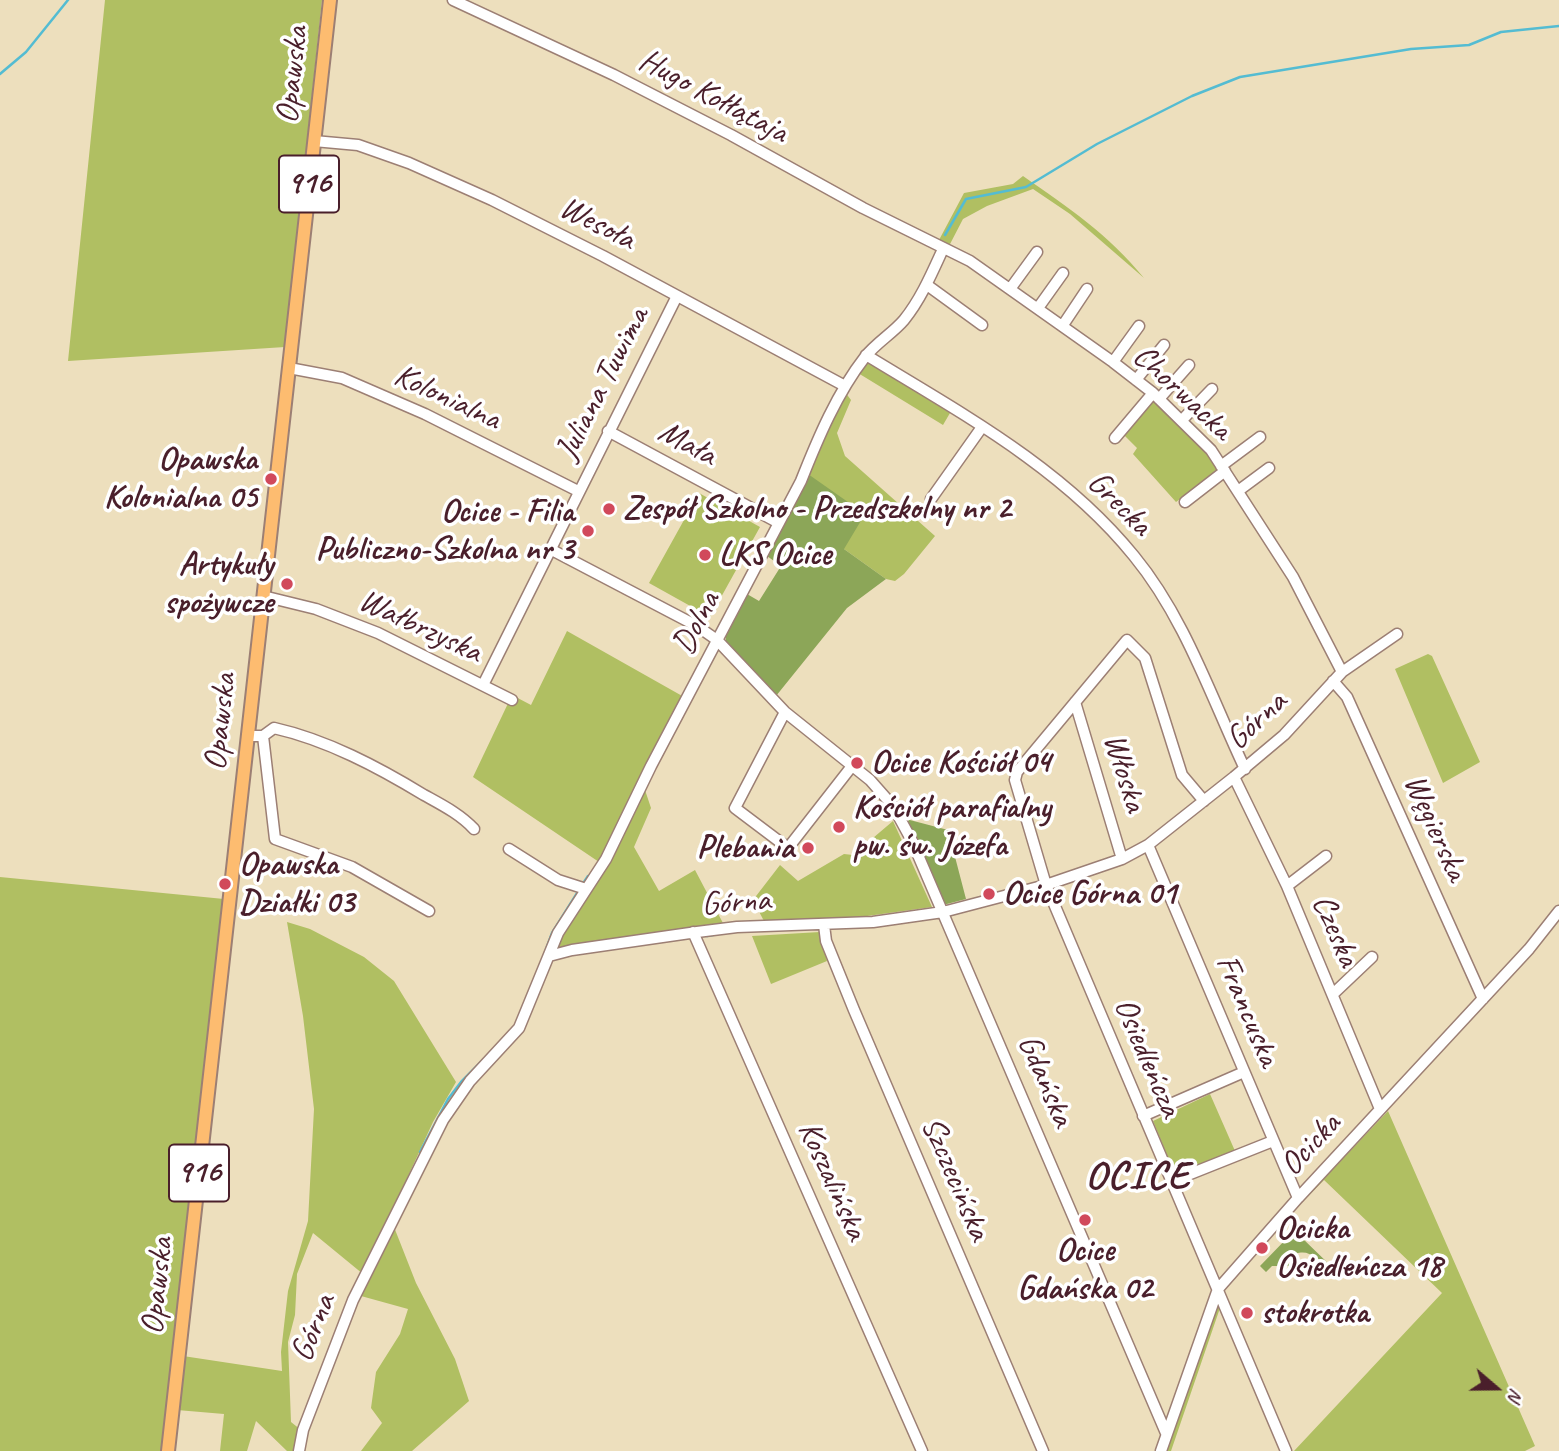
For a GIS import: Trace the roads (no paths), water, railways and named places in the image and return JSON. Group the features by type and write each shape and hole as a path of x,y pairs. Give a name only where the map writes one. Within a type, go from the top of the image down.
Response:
{"main road":[{"name":"Opawska","path":"168,1451 330,0"}],"street":[{"name":"Hugo Kołłątaja","path":"453,0 638,87 943,249"},
{"name":"Wesoła","path":"314,141 358,145 409,163 492,200 845,386"},
{"name":"Dolna","path":"549,956 582,887 606,859 779,523 845,386 866,355 903,321 927,285 943,249"},
{"name":"Chorwacka","path":"943,249 970,261 1063,325 1136,380 1182,420 1210,450 1293,577 1342,672"},
{"path":"1010,289 1037,251"},
{"path":"1038,308 1063,273"},
{"path":"927,285 982,325"},
{"path":"1063,325 1087,289"},
{"name":"Juliana Tuwima","path":"483,685 677,296"},
{"path":"1113,362 1139,327"},
{"path":"1136,380 1164,345"},
{"name":"Grecka","path":"866,355 1028,458 1085,503 1135,556 1178,622 1245,769"},
{"path":"1115,438 1189,365"},
{"name":"Kolonialna","path":"289,368 342,378 425,414 578,491"},
{"path":"1182,420 1212,388"},
{"path":"931,499 982,427"},
{"name":"Mała","path":"608,431 779,523"},
{"path":"1185,502 1260,437"},
{"path":"1238,491 1269,468"},
{"name":"Gdańska","path":"550,549 697,626 717,640 785,712 870,780 893,806 912,841 1167,1433"},
{"name":"Wałbrzyska","path":"263,596 316,609 378,633 512,700"},
{"name":"Górna","path":"299,1451 303,1430 353,1300 411,1183 455,1101 519,1028 549,956 572,950 693,932 873,922 943,912 1046,885 1122,859 1148,845 1245,769 1284,735 1342,672 1397,634"},
{"path":"1076,702 1127,640 1146,658 1182,775 1204,801"},
{"name":"Węgierska","path":"1334,681 1347,697 1483,999"},
{"name":"Włoska","path":"1076,702 1122,859"},
{"name":"Osiedleńcza","path":"1076,702 1017,772 1015,780 1046,885 1286,1451"},
{"path":"785,712 735,808 788,848 852,766"},
{"path":"247,736 263,736 274,728 305,735 392,775 464,818 474,829"},
{"path":"263,736 275,839 352,867 429,911"},
{"name":"Czeska","path":"1234,777 1287,886 1380,1109"},
{"name":"Francuska","path":"1148,845 1298,1198"},
{"path":"509,849 558,880 582,887"},
{"path":"1287,886 1326,856"},
{"name":"Ocicka","path":"1160,1451 1218,1289 1298,1198 1529,949 1559,911"},
{"name":"Szczecińska","path":"824,925 826,941 854,1010 1043,1451"},
{"name":"Koszalińska","path":"693,932 922,1451"},
{"path":"1333,994 1372,957"},
{"path":"1143,1116 1244,1072"},
{"path":"1170,1182 1273,1141"}],"waterway":[{"path":"0,74 26,52 68,0"},
{"path":"945,235 966,199 1026,187 1097,144 1192,96 1240,77 1411,49 1469,45 1501,32 1559,26"},
{"path":"582,885 588,876"},
{"path":"544,955 552,933 579,890"},
{"path":"707,936 718,934"},
{"path":"420,1152 448,1099 491,1052"}],"place":[{"name":"Opawska Kolonialna 05","path":"271,479"},
{"name":"Zespół Szkolno - Przedszkolny nr 2","path":"609,509"},
{"name":"Ocice - Filia Publiczno-Szkolna nr 3","path":"588,531"},
{"name":"LKS Ocice","path":"705,555"},
{"name":"Artykuły spożywcze","path":"287,584"},
{"name":"Ocice Kościół 04","path":"857,763"},
{"name":"Kościół parafialny pw. św. Józefa","path":"839,827"},
{"name":"Plebania","path":"808,848"},
{"name":"Opawska Działki 03","path":"225,884"},
{"name":"Ocice Górna 01","path":"989,894"},
{"name":"Ocice Gdańska 02","path":"1085,1220"},
{"name":"Ocicka Osiedleńcza 18","path":"1262,1248"},
{"name":"stokrotka","path":"1247,1313"}],"district":[{"name":"OCICE","path":"1138,1178"}]}
